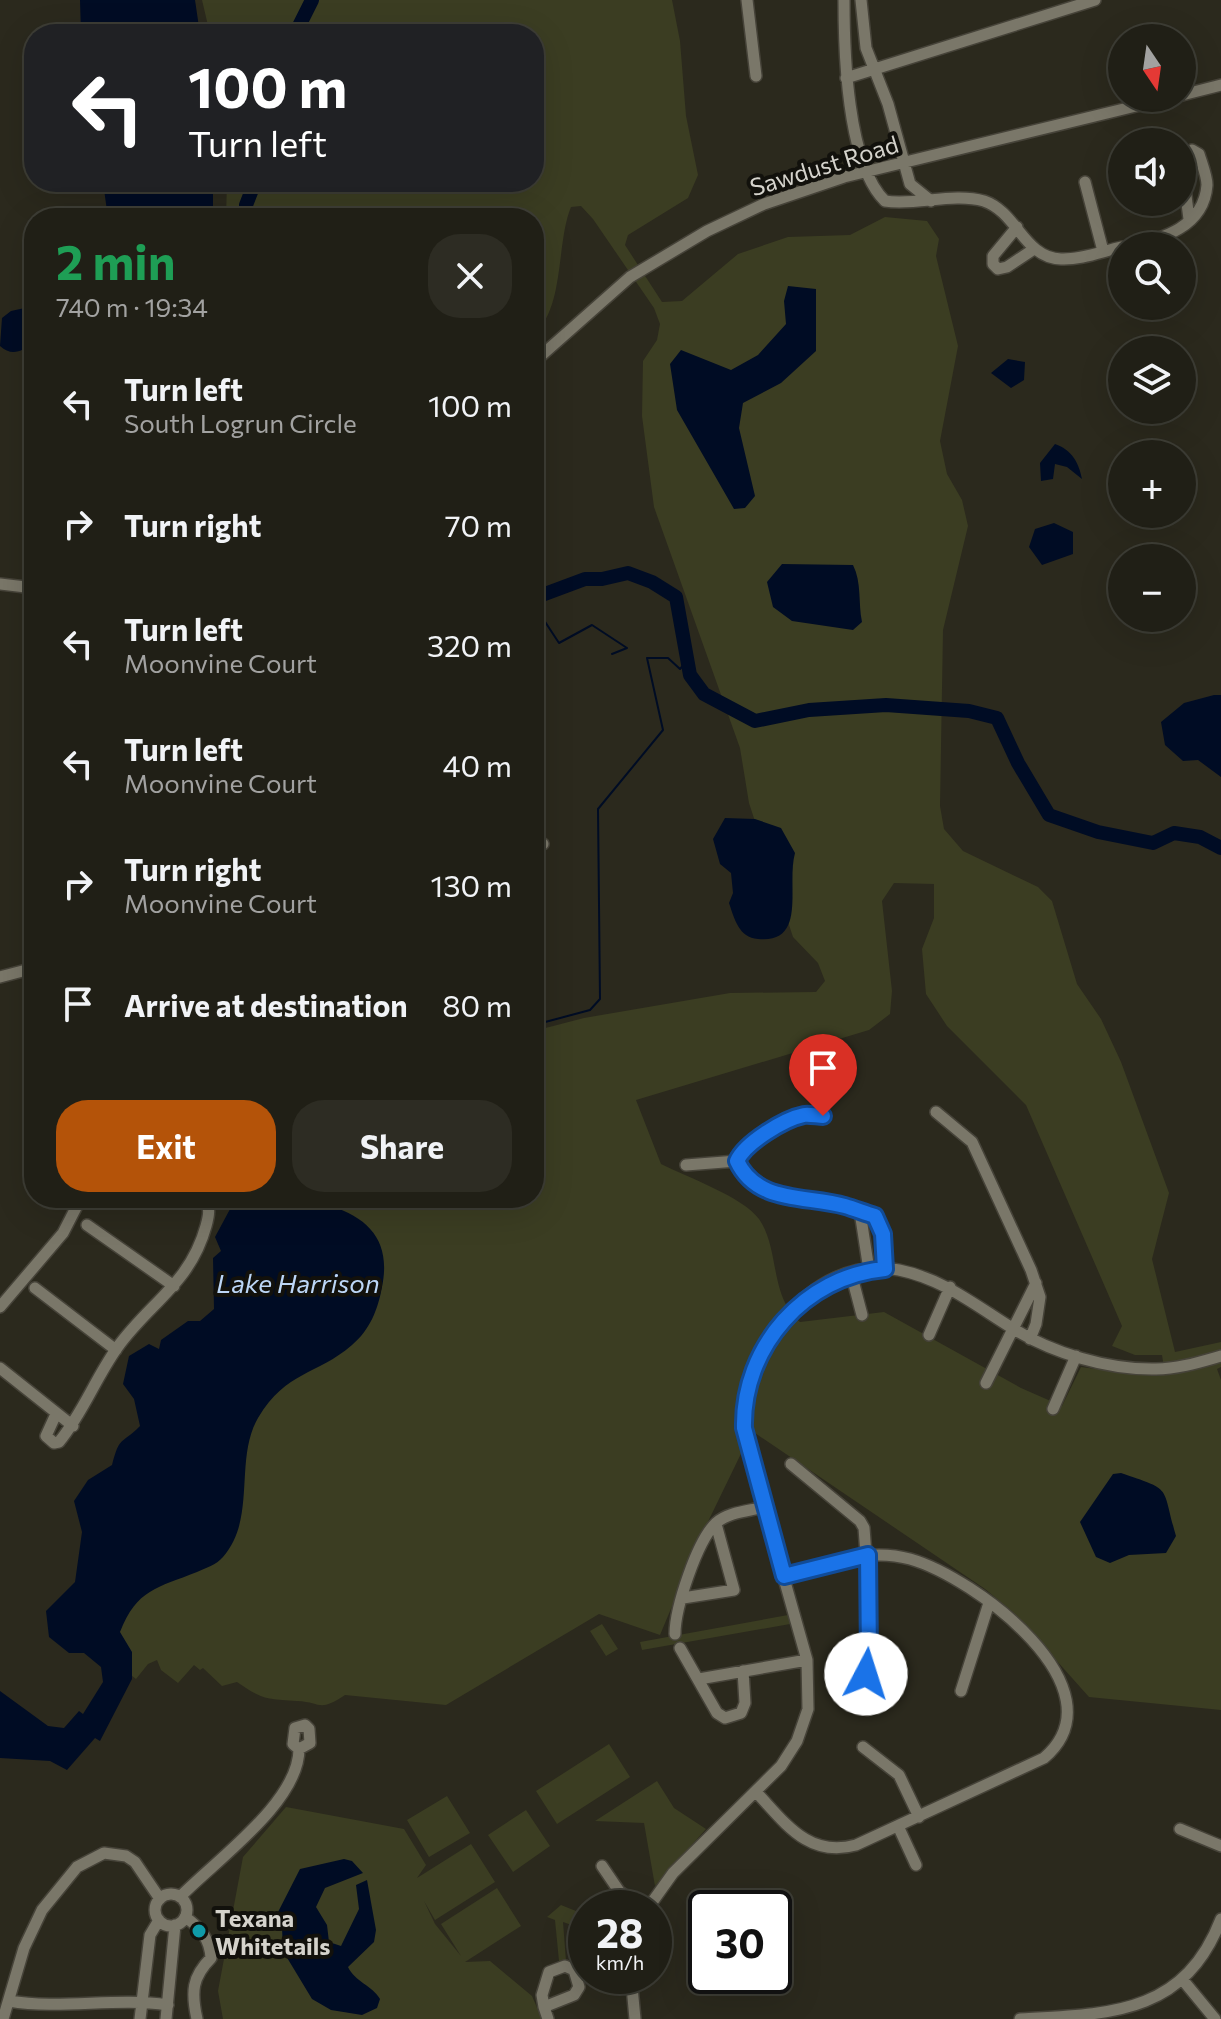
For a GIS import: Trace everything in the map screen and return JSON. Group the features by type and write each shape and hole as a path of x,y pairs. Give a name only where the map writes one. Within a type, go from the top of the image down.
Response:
{"street":[{"path":"747,0 756,76"},
{"path":"844,0 846,78 868,172 874,190 885,201 985,202 1005,213 1034,249 1062,260 1108,250"},
{"path":"861,0 866,48 910,184 931,201"},
{"path":"846,78 1095,0"},
{"path":"1196,91 1221,85"},
{"name":"Sawdust Road","path":"544,353 608,295 669,252 784,196 868,172 1112,112"},
{"path":"1196,152 1207,184 1200,209 1196,213"},
{"path":"1085,182 1103,251"},
{"path":"1176,232 1192,216"},
{"path":"1017,227 993,256 993,264 998,269 1007,267 1034,249"},
{"path":"0,584 24,587"},
{"path":"0,977 24,971"},
{"path":"936,1112 963,1133 979,1155 1036,1283 1039,1313 1030,1339"},
{"path":"737,1161 741,1152 758,1138 804,1115 823,1116"},
{"path":"686,1165 737,1161"},
{"path":"737,1161 750,1181 771,1193 846,1206 875,1216 883,1234 885,1269"},
{"path":"0,1307 63,1233 76,1208"},
{"path":"56,1414 48,1430 49,1440 59,1442 73,1426 116,1350 174,1286 199,1251 208,1208"},
{"path":"860,1212 869,1270"},
{"path":"87,1225 174,1286"},
{"path":"661,1890 673,1873 757,1793 791,1754 804,1725 809,1694 807,1660 745,1440 744,1418 750,1388 778,1328 790,1312 825,1284 851,1273 885,1269 913,1274 950,1287 1030,1339 1103,1363 1158,1370 1221,1356"},
{"path":"851,1273 862,1315"},
{"path":"986,1383 1011,1328 1022,1317 1036,1283"},
{"path":"929,1335 950,1287"},
{"path":"35,1288 116,1350"},
{"path":"1053,1409 1076,1356"},
{"path":"0,1368 73,1426"},
{"path":"791,1464 860,1521 868,1555 869,1658 866,1674"},
{"path":"675,1634 683,1598 703,1541 725,1517 764,1507"},
{"path":"683,1598 734,1590 716,1524"},
{"path":"757,1793 795,1834 824,1848 856,1845 1030,1766 1054,1749 1065,1730 1069,1710 1063,1684 1031,1639 989,1603 912,1559 868,1555 784,1576"},
{"path":"961,1691 989,1603"},
{"path":"680,1648 717,1713 725,1718 741,1713 745,1703 743,1671"},
{"path":"699,1679 807,1660"},
{"path":"863,1747 899,1775 919,1817"},
{"path":"180,1897 275,1804 295,1774 299,1749"},
{"path":"898,1826 916,1865"},
{"path":"1180,1829 1221,1846"},
{"path":"3,2019 24,1948 42,1910 77,1867 104,1853 126,1856 135,1862 160,1899"},
{"path":"602,1866 615,1876 619,1890"},
{"path":"159,1920 155,1911 160,1899 170,1894 180,1897 187,1907 180,1921 166,2019"},
{"path":"1020,2019 1131,2008 1161,1995 1182,1979 1203,1954 1221,1919"},
{"path":"159,1920 195,1923 211,1945 211,1958 197,1972 194,1990 197,2019"},
{"path":"140,2019 150,1935 159,1920"},
{"path":"1182,1979 1215,2019"},
{"path":"633,1994 635,2019"},
{"path":"9,2001 58,2005 143,2001 168,2005"}],"green space":[{"path":"202,0 672,0 680,41 686,116 698,175 688,198 628,235 625,245 662,302 682,301 738,254 788,237 850,235 885,217 927,221 939,239 936,256 958,346 940,441 947,474 962,500 968,526 943,630 940,806 944,829 963,851 1038,887 1052,901 1077,984 1101,1019 1121,1062 1169,1193 1152,1259 1175,1352 1221,1342 1221,1367 1217,1369 1221,1380 1221,1710 1089,1697 1013,1612 985,1589 752,1431 703,1532 660,1635 599,1614 446,1705 345,1695 325,1705 271,1699 237,1682 222,1686 203,1668 200,1670 194,1665 178,1683 161,1670 157,1660 148,1664 136,1679 112,1660 106,1599 300,1208 544,1208 544,1028 584,1018 730,993 816,992 825,981 818,963 793,937 749,803 740,748 654,507 642,416 643,361 657,340 660,324 654,308 593,219 581,206 571,207 555,291 544,322 544,208 226,208 227,192 544,192 544,24 208,24","holes":["894,883 934,884 934,918 922,949 926,994 947,1026 1026,1105 1122,1326 1112,1346 1135,1355 1162,1355 1165,1374 1143,1375 1081,1367 1062,1406 1021,1388 884,1312 800,1322 783,1299 770,1244 759,1219 728,1195 661,1164 636,1100 869,1030 890,1014 892,991 882,901"]},
{"path":"788,1615 790,1624 642,1650 640,1642"},
{"path":"602,1624 618,1649 606,1656 590,1631"},
{"path":"609,1744 630,1777 557,1824 536,1791"},
{"path":"657,1781 674,1808 706,1829 655,1886 644,1823 595,1821"},
{"path":"447,1796 470,1833 429,1857 407,1820"},
{"path":"286,1807 404,1829 426,1865 417,1878 471,1844 495,1882 435,1920 424,1901 435,1924 461,1956 441,1924 497,1888 521,1926 465,1962 490,1961 532,1996 542,2019 223,2019 218,1991 243,1857"},
{"path":"526,1810 550,1846 513,1872 488,1835"},
{"path":"561,1905 568,1908 568,1924 563,1922 566,1961 559,1961 555,1920 547,1917"}],"water":[{"path":"80,0 195,0 199,24 81,24"},
{"path":"104,192 213,192 213,208 107,208"},
{"path":"788,286 816,289 816,351 781,383 743,403 739,428 755,496 745,508 734,509 677,410 670,364 681,350 731,370 758,355 786,324 784,301"},
{"path":"24,308 24,348 13,352 0,346 2,318 11,311"},
{"path":"1008,359 1025,362 1024,380 1011,388 991,373"},
{"path":"1055,444 1074,458 1082,479 1067,467 1055,464 1053,479 1041,481 1040,463"},
{"path":"1054,523 1073,532 1073,554 1042,565 1029,547 1035,529"},
{"path":"782,564 853,565 858,579 862,622 853,630 792,621 773,607 767,582"},
{"path":"1221,695 1221,777 1198,760 1183,761 1165,745 1161,722 1184,703"},
{"path":"725,818 755,819 781,828 795,853 792,910 784,932 774,938 758,939 746,935 733,915 729,903 733,893 731,873 720,864 713,839"},
{"name":"Lake Harrison","path":"231,1208 336,1208 345,1211 367,1226 380,1245 384,1271 375,1311 364,1333 352,1345 291,1382 269,1402 258,1418 247,1452 239,1525 223,1557 211,1566 150,1592 134,1607 120,1632 132,1652 132,1679 100,1741 95,1738 67,1770 50,1761 0,1758 0,1691 48,1726 64,1728 79,1711 83,1714 103,1682 101,1667 84,1653 69,1653 49,1637 46,1611 75,1582 82,1532 74,1501 88,1480 112,1465 119,1445 140,1426 134,1399 123,1384 129,1356 149,1344 159,1349 161,1340 188,1321 200,1321 214,1309 213,1258 221,1251 215,1237"},
{"path":"1121,1473 1150,1483 1163,1492 1176,1536 1166,1553 1129,1555 1110,1563 1096,1557 1080,1522 1113,1474"},
{"path":"344,1859 352,1861 363,1873 325,1888 316,1907 327,1925 329,1942 341,1946 359,1909 356,1885 367,1880 376,1930 374,1942 348,1967 380,1999 377,2008 362,2015 331,2010 312,1999 283,1951 282,1927 276,1916 300,1869"}],"waterway":[{"path":"300,24 312,0"},
{"path":"246,208 251,192"},
{"path":"544,594 585,579 628,573 652,582 676,597 690,675 704,694 755,721 809,710 886,705 969,711 997,718 1018,763 1049,815 1098,832 1153,843 1174,833 1200,837 1221,848"},
{"path":"544,620 559,643 592,625 627,648 612,654"},
{"path":"544,1022 590,1010 600,999 598,809 663,730 647,658 668,658 680,669 686,662"}],"place":[{"name":"Texana Whitetails","path":"199,1931"}],"route":[{"path":"823,1116 804,1115 758,1138 741,1152 737,1161 750,1181 771,1193 846,1206 875,1216 883,1234 885,1269 839,1277 799,1302 790,1312 756,1370 745,1403 744,1428 784,1576 868,1555 869,1658 866,1674"}]}
